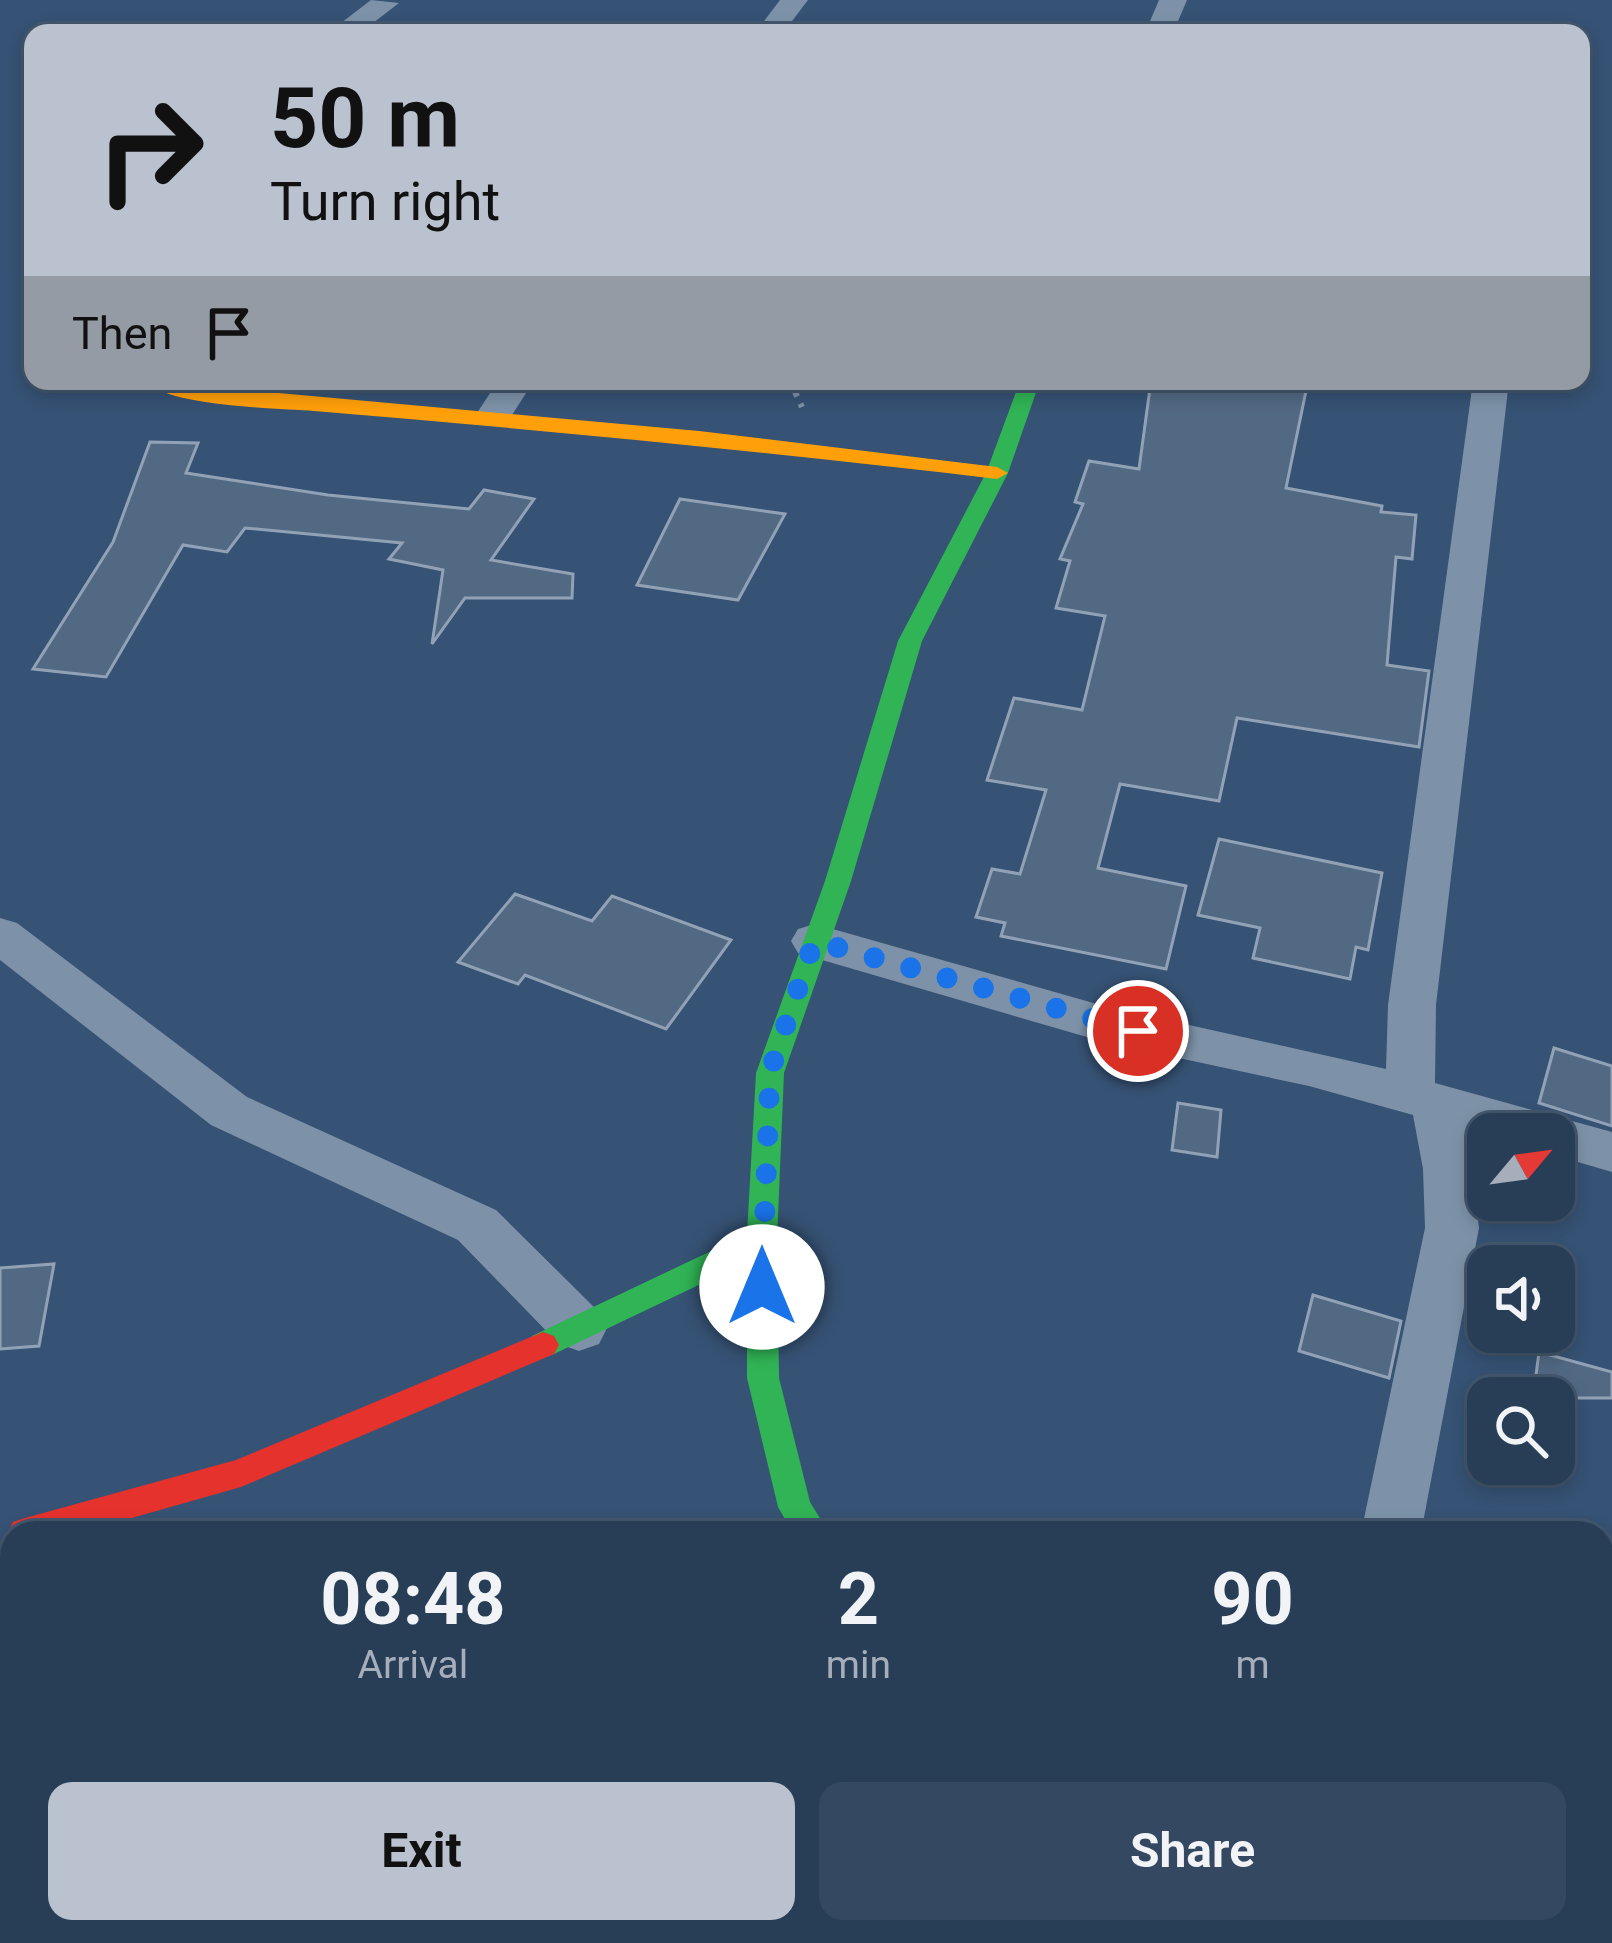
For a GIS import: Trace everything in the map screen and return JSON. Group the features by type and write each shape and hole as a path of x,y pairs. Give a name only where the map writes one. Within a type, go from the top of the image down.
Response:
{"street":[{"path":"776,24 794,0"},
{"path":"355,24 386,3"},
{"path":"183,390 244,399 493,416 997,473"},
{"path":"493,416 510,390"},
{"path":"804,1521 795,1507 763,1378 762,1241 770,1072 838,881 910,641 997,473 1027,390"},
{"path":"1393,1521 1452,1228 1449,1168 1423,1100 1412,1005 1490,390"},
{"path":"0,935 229,1111 477,1225 579,1328"},
{"path":"814,941 1104,1024 1309,1067 1472,1113"},
{"path":"1575,1141 1612,1151"},
{"path":"68,1521 241,1473 579,1328 762,1241"}],"building":[{"path":"1150,390 1306,390 1286,488 1382,506 1381,512 1416,515 1412,559 1396,557 1387,665 1429,671 1419,747 1237,718 1219,801 1120,784 1098,868 1186,886 1166,969 1001,936 1005,923 976,917 992,869 1020,874 1046,790 987,780 1014,698 1082,710 1105,616 1056,608 1070,561 1060,559 1083,504 1075,502 1089,461 1139,469"},
{"path":"150,442 198,443 186,473 328,495 469,509 484,490 534,499 491,560 573,574 572,598 465,598 432,644 443,570 389,559 402,543 245,528 227,552 183,545 106,677 33,669 113,542"},
{"path":"680,499 785,514 738,600 637,585"},
{"path":"1219,839 1382,873 1368,950 1356,947 1350,979 1253,958 1260,928 1198,915"},
{"path":"515,894 592,921 612,896 731,940 666,1029 525,975 518,984 458,962"},
{"path":"1554,1048 1612,1066 1612,1126 1539,1103"},
{"path":"1178,1103 1221,1110 1217,1157 1172,1150"},
{"path":"54,1264 39,1346 0,1349 0,1268"},
{"path":"1313,1295 1401,1321 1389,1378 1299,1351"},
{"path":"1539,1353 1612,1372 1612,1398 1575,1398 1575,1377 1536,1377"}],"traffic: fast":[{"path":"804,1521 795,1507 763,1378 762,1241 770,1073 838,881 910,641 997,473 1027,390"},
{"path":"543,1345 762,1241"}],"traffic: slow":[{"path":"183,390 699,437 997,473"}],"traffic: jam":[{"path":"68,1521 241,1473 543,1345"}],"route":[{"path":"762,1287 770,1072 814,941 1138,1031"}]}
